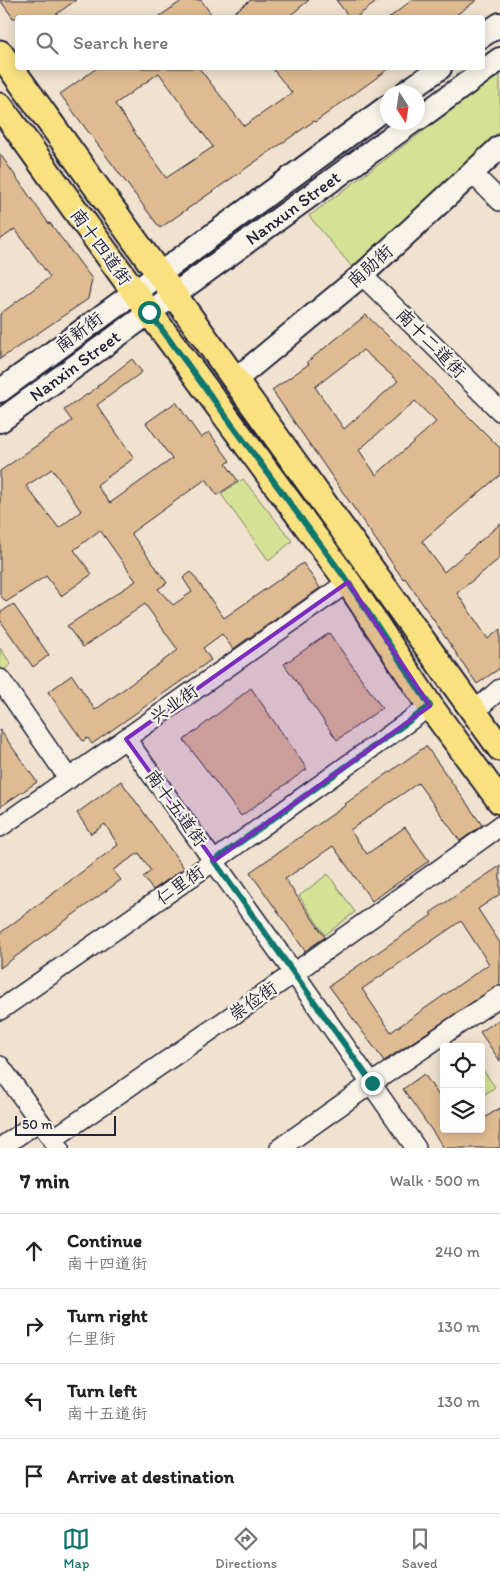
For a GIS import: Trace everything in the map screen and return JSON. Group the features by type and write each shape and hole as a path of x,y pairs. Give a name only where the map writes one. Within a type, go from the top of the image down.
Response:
{"main road":[{"path":"485,34 500,24"},
{"path":"0,53 500,748"},
{"path":"425,114 500,59"},
{"path":"416,85 437,70"},
{"name":"南十四道街","path":"0,106 348,582 430,706 500,801"},
{"path":"159,273 380,112"},
{"name":"Nanxun Street","path":"174,294 401,130"},
{"name":"南勋街","path":"235,380 362,275 500,147"},
{"name":"南新街","path":"0,391 159,273"},
{"name":"Nanxin Street","path":"0,421 174,294"}],"street":[{"path":"472,173 500,201"},
{"name":"南十二道街","path":"362,275 500,411"},
{"name":"兴业街","path":"0,827 348,582"},
{"path":"0,679 69,779"},
{"path":"475,711 500,689"},
{"name":"仁里街","path":"0,1010 214,861 430,706"},
{"name":"南十五道街","path":"126,738 372,1083 416,1148"},
{"name":"崇俭街","path":"56,1144 500,826"},
{"path":"280,1148 500,996"},
{"path":"0,1066 56,1144"},
{"path":"0,1148 39,1121"}],"highlighted area":[{"path":"348,582 430,706 214,861 126,739"}],"green space":[{"path":"500,74 500,131 352,267 309,216"},
{"path":"243,479 292,541 269,561 221,494"},
{"path":"0,648 11,664 2,672 0,668"},
{"path":"328,874 355,912 325,935 299,896"},
{"path":"485,1073 495,1087 485,1094"}],"building":[{"path":"0,0 76,0 55,15 15,15 15,18 13,18"},
{"path":"183,0 201,0 212,15 161,15"},
{"path":"251,0 309,0 291,15 230,15"},
{"path":"336,0 379,0 359,15 348,15"},
{"path":"412,0 477,0 456,15 393,15"},
{"path":"94,70 201,70 244,126 292,93 274,70 387,70 315,122 160,228 60,94","holes":["159,73 213,147 166,178 115,104"]},
{"path":"0,154 49,224 92,279 88,299 0,359 0,314 50,277 15,229 0,240"},
{"path":"366,315 436,382 500,448 500,475 422,541 444,572 500,524 500,558 457,593 488,639 500,629 500,668 477,684 405,578 403,579 272,390 309,364 307,362","holes":["363,350 398,381 344,429 315,387","415,401 436,422 376,475 359,450"]},
{"path":"132,359 142,372 97,405 134,458 98,484 97,486 110,503 172,459 146,423 176,402 201,438 209,432 230,461 226,464 238,481 217,495 206,479 131,533 167,583 158,589 173,605 192,592 183,578 191,572 224,618 303,563 320,588 233,649 222,634 203,648 211,660 92,744 88,738 83,741 48,692 72,675 95,710 178,650 145,604 83,647 67,626 136,581 100,530 74,550 92,574 61,596 46,576 6,602 0,595 0,471 72,421 64,410","holes":["52,469 81,511 59,528 26,486"]},
{"path":"13,604 49,655 33,667 0,620 0,613"},
{"path":"329,633 382,708 337,740 284,664"},
{"path":"251,688 307,769 241,816 184,740"},
{"path":"0,730 37,782 0,807"},
{"path":"426,746 482,825 460,841 418,783 350,830 367,854 405,827 429,861 372,901 333,846 285,879 325,937 305,951 250,872"},
{"path":"121,781 184,868 153,890 143,877 151,871 139,853 113,870 121,880 0,968 0,933 118,845 105,824 91,834 77,813"},
{"path":"500,866 500,894 478,909 500,943 500,984 384,1061 329,986 432,915 430,913","holes":["461,921 489,964 391,1032 362,989"]},
{"path":"500,1019 500,1061 480,1032"},
{"path":"424,1074 440,1097 440,1133 485,1133 485,1117 500,1108 500,1148 444,1148 403,1089"}],"route":[{"path":"149,312 348,582 430,706 214,861 372,1083"}]}
